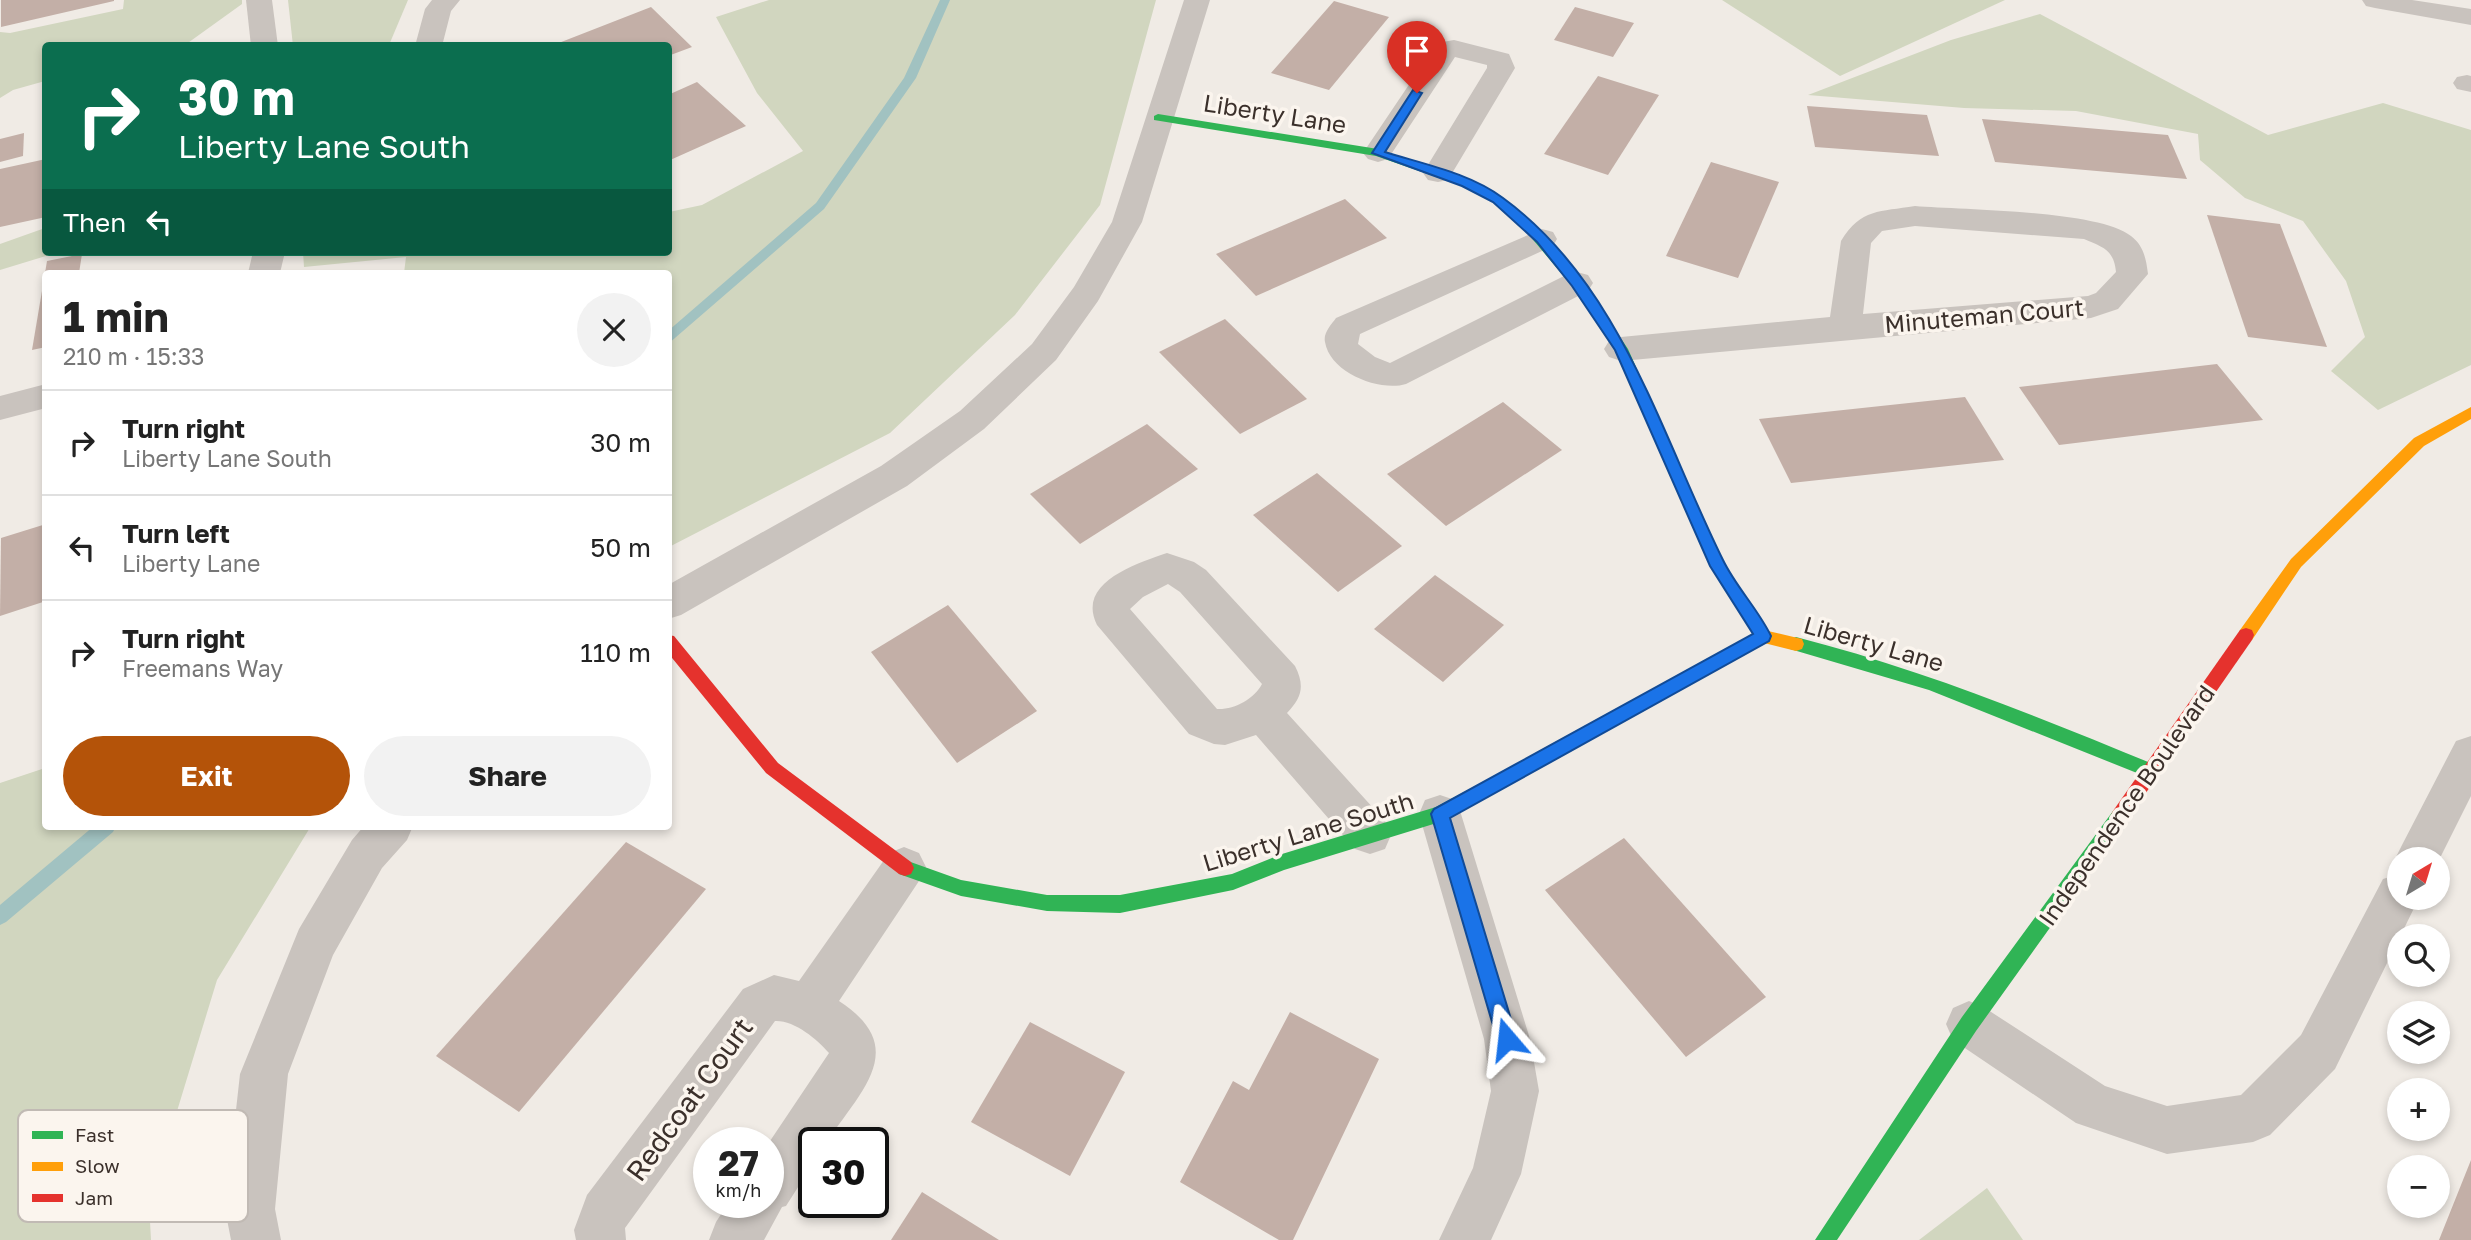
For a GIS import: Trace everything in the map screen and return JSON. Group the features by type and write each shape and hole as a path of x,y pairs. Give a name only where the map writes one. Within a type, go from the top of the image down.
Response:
{"street":[{"path":"259,0 264,42"},
{"path":"429,42 438,9 447,0"},
{"path":"672,602 894,476 972,420 1044,352 1087,293 1127,222 1197,0"},
{"path":"2375,0 2471,17"},
{"path":"1378,153 1447,49 1454,48 1499,60 1501,68 1438,173"},
{"name":"Liberty Lane","path":"1158,118 1378,153 1438,173 1497,200 1542,239 1577,283 1621,349 1717,566 1763,636 1849,656 1945,687 2152,771"},
{"name":"Minuteman Court","path":"1621,349 2091,307 2107,301 2132,274 2130,255 2120,243 2090,229 1915,216 1872,223 1856,241 1845,327"},
{"path":"1542,239 1348,326 1341,332 1339,341 1342,348 1368,370 1394,376 1577,283"},
{"path":"0,408 42,397"},
{"name":"Independence Boulevard","path":"1825,1240 1969,1024 2152,771 2296,563 2419,442 2469,417"},
{"name":"Liberty Lane South","path":"672,646 772,768 904,867 961,887 1047,903 1120,904 1233,882 1282,862 1440,814 1763,636"},
{"path":"1261,710 1370,835"},
{"path":"2423,847 2471,754"},
{"path":"1440,814 1507,1039 1515,1091 1496,1174 1464,1240"},
{"path":"256,1240 250,1209 264,1074 315,944 367,854 388,830"},
{"path":"807,1009 904,867"},
{"path":"1969,1024 2093,1106 2167,1130 2253,1118 2318,1052 2391,910"},
{"name":"Redcoat Court","path":"601,1240 599,1230 605,1213 759,1005 774,998 791,1000 807,1009 847,1034 853,1043 853,1058 784,1164"},
{"path":"734,1240 748,1218"}],"green space":[{"path":"124,0 242,0 242,4 189,42 42,42 42,82 13,90 0,98 0,32 10,33 123,9"},
{"path":"288,0 408,0 390,42 293,42"},
{"path":"769,0 1156,0 1100,205 1015,315 890,433 672,545 672,270 404,270 406,257 304,267 303,256 672,256 672,211 702,205 803,151 757,93 716,17"},
{"path":"1722,0 2005,0 1840,76"},
{"path":"2040,14 2268,135 2383,103 2471,130 2471,365 2378,410 2331,371 2365,337 2346,281 2303,221 2245,198 2200,160 2198,134 2076,111 1964,108 1808,95 1951,40"},
{"path":"42,229 42,256 46,256 0,270 0,244"},
{"path":"42,769 42,830 309,830 217,980 177,1110 18,1110 18,1222 150,1222 151,1240 0,1240 0,783"},
{"path":"1987,1188 2023,1240 1919,1240"}],"building":[{"path":"1,0 114,0 114,1 1,27"},
{"path":"1334,1 1389,17 1329,90 1271,73"},
{"path":"651,7 692,47 672,54 672,42 561,42"},
{"path":"1575,7 1634,23 1613,57 1554,40"},
{"path":"1598,76 1659,95 1608,175 1544,154"},
{"path":"697,82 746,126 672,159 672,93"},
{"path":"1807,106 1927,115 1939,156 1815,147"},
{"path":"1982,119 2168,135 2187,179 1995,162"},
{"path":"24,133 23,156 0,162 0,139"},
{"path":"42,160 42,218 0,227 0,169"},
{"path":"1711,162 1779,182 1738,278 1666,256"},
{"path":"1345,199 1387,238 1256,296 1216,254"},
{"path":"2207,215 2280,224 2327,347 2248,337"},
{"path":"82,256 79,270 46,270 47,261"},
{"path":"42,291 42,348 32,350"},
{"path":"1225,319 1307,399 1240,434 1159,352"},
{"path":"2217,364 2263,420 2059,445 2019,387"},
{"path":"1965,397 2004,460 1791,483 1759,419"},
{"path":"1503,402 1562,450 1446,526 1387,474"},
{"path":"1147,424 1198,469 1080,544 1030,494"},
{"path":"1317,473 1402,546 1338,592 1253,515"},
{"path":"42,525 42,602 0,616 1,538"},
{"path":"1435,575 1504,625 1443,682 1374,629"},
{"path":"948,605 1037,711 957,763 871,652"},
{"path":"1624,838 1766,997 1686,1057 1545,890"},
{"path":"626,842 706,889 519,1112 436,1056"},
{"path":"1290,1012 1379,1059 1293,1240 1279,1240 1180,1182 1233,1081 1249,1090"},
{"path":"1030,1022 1125,1072 1070,1176 971,1122"},
{"path":"2471,1160 2471,1240 2439,1240"},
{"path":"922,1192 999,1240 891,1240"}],"waterway":[{"path":"672,336 820,206 910,78 945,0"},
{"path":"0,916 102,830"}],"traffic: fast":[{"path":"1158,118 1378,153 1466,183 1497,199 1522,219 1577,283 1621,349 1665,448"},
{"path":"1796,644 1932,684 2152,771"},
{"path":"905,868 961,888 1047,903 1120,904 1233,882 1282,862 1440,814 1543,757"},
{"path":"1825,1240 1969,1024 2119,817"}],"traffic: slow":[{"path":"2246,635 2296,563 2419,442 2471,412"},
{"path":"1665,448 1718,566 1763,636 1796,644"},
{"path":"1543,757 1763,636"}],"traffic: jam":[{"path":"2119,817 2246,635"},
{"path":"672,646 772,768 905,868"}],"route":[{"path":"1417,93 1378,153 1466,183 1497,200 1542,239 1577,283 1621,349 1717,566 1763,636 1440,814 1507,1039"}]}
